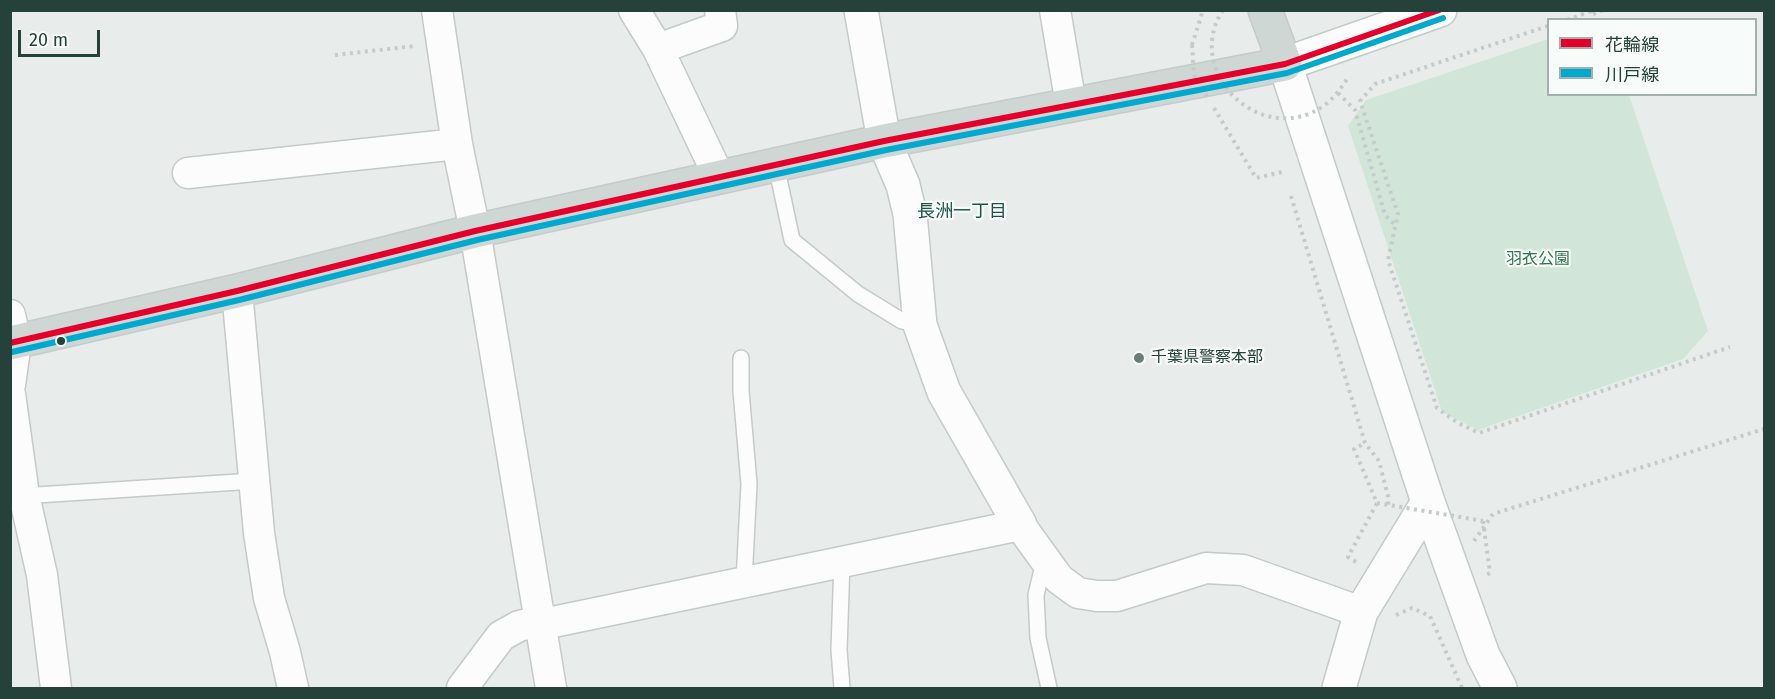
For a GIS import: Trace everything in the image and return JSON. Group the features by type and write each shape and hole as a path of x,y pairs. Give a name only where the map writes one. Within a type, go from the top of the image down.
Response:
{"main road":[{"path":"12,333 237,291 475,231 884,141 1285,64 1265,10"}],"street":[{"path":"437,10 551,688"},
{"path":"634,10 658,49 719,177"},
{"path":"658,49 722,26 720,10"},
{"path":"861,10 884,141 903,185 910,213 920,325 944,392 1020,525 1059,579 1078,593 1117,596 1206,568 1244,570 1376,618"},
{"path":"1055,10 1071,105"},
{"path":"1440,10 1285,64 1428,502 1483,655 1500,688"},
{"path":"188,172 458,144"},
{"path":"237,291 259,532 269,598 293,688"},
{"path":"10,385 12,333"},
{"path":"10,394 17,497 42,575 56,688"},
{"path":"1339,688 1376,618 1428,502"},
{"path":"462,688 501,636 519,627 540,621 553,622 1020,525"}],"lane":[{"path":"776,165 792,240 858,294 902,321 920,325"},
{"path":"741,358 741,391 749,484 744,581"},
{"path":"17,497 254,481"},
{"path":"842,561 839,650 842,688"},
{"path":"1044,561 1036,595 1038,638 1048,688"}],"path":[{"path":"1203,10 1192,45 1194,75 1256,178 1282,172"},
{"path":"1222,10 1214,31 1212,51 1216,71 1227,89 1239,102 1252,111 1266,116 1284,118 1306,114 1325,105 1338,93 1349,76"},
{"path":"1574,18 1605,10"},
{"path":"1547,26 1375,84 1360,101 1398,214 1388,260 1437,408 1458,423 1479,433 1730,347"},
{"path":"335,55 443,44"},
{"path":"1338,93 1355,110 1385,215 1396,226"},
{"path":"1291,196 1365,443 1379,461 1389,500 1385,517"},
{"path":"1474,542 1492,514 1764,429"},
{"path":"1365,443 1354,449 1377,504"},
{"path":"1377,504 1483,521 1490,573"},
{"path":"1348,557 1377,504"},
{"path":"1482,564 1490,584"},
{"path":"1376,618 1412,608 1430,616 1462,688"}],"green space":[{"name":"羽衣公園","path":"1547,39 1547,96 1629,96 1708,331 1683,359 1478,430 1442,412 1348,126 1366,100"}],"transit line":[{"name":"花輪線","path":"10,343 237,291 475,231 884,141 1285,64 1439,10"},
{"name":"川戸線","path":"12,352 239,300 477,240 886,150 1287,73 1443,18"}],"place":[{"name":"千葉県警察本部","path":"1139,358"}],"district":[{"name":"長洲一丁目","path":"962,212"}]}
